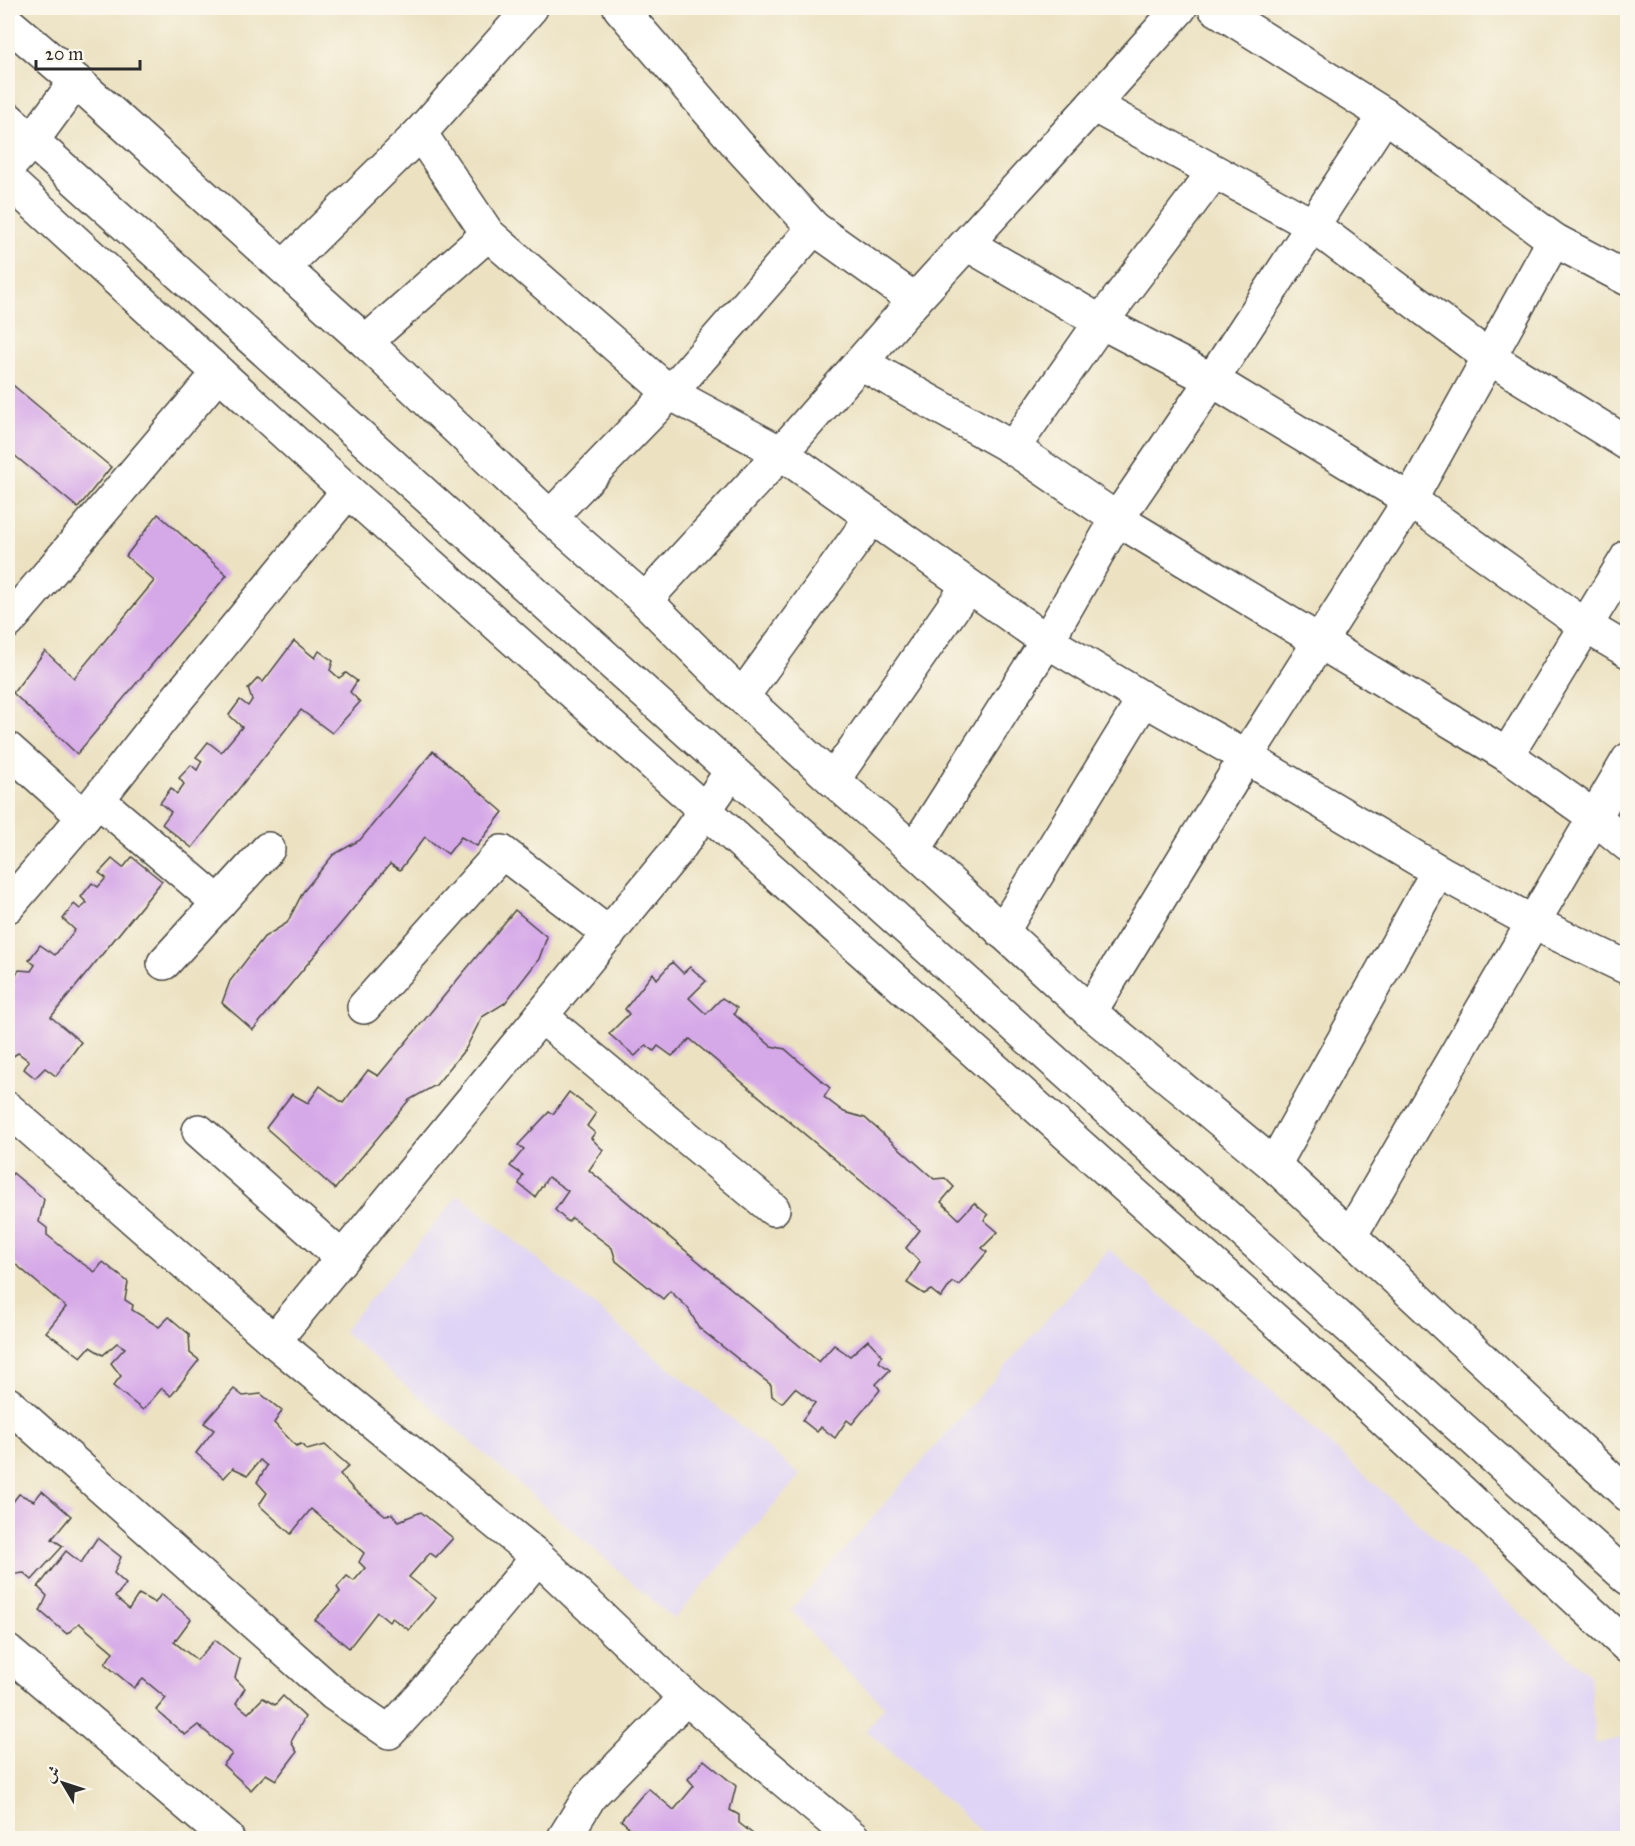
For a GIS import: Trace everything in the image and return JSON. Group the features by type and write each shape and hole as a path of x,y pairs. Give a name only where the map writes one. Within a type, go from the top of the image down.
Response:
{"street":[{"path":"284,267 420,133 531,8"},
{"path":"620,8 738,145 814,228 915,300"},
{"path":"645,600 781,453 915,300 1180,8"},
{"path":"1215,8 1385,115 1554,240 1628,279"},
{"path":"8,23 284,267 550,517 645,600 742,697 914,850 1090,1012 1274,1164 1628,1495"},
{"path":"8,167 32,141 76,81"},
{"path":"1094,105 1312,225 1490,358 1628,444"},
{"path":"914,850 1047,640 1117,519 1212,380 1385,115"},
{"path":"8,118 1628,1578"},
{"path":"420,133 488,234 670,393 781,453 1047,640 1144,699 1246,757 1437,872 1534,923 1628,968"},
{"path":"1013,448 1101,322 1214,172"},
{"path":"8,180 348,491 1332,1371 1628,1647"},
{"path":"550,517 670,393 814,228"},
{"path":"366,342 488,234"},
{"path":"1090,1012 1246,757 1410,500 1554,240"},
{"path":"967,244 1101,322 1212,380 1410,500 1584,625 1628,651"},
{"path":"861,363 1013,448 1117,519 1507,755 1593,816 1628,845"},
{"path":"8,622 219,373"},
{"path":"8,906 91,809 173,704 348,491"},
{"path":"742,697 872,517"},
{"path":"1507,755 1628,556"},
{"path":"833,780 968,586"},
{"path":"1002,932 1144,699"},
{"path":"8,749 219,903"},
{"path":"1350,1236 1534,923 1593,816 1628,760"},
{"path":"274,1341 679,848 731,772"},
{"path":"164,963 268,849"},
{"path":"364,1007 502,852 609,934"},
{"path":"1274,1164 1437,872"},
{"path":"541,1016 773,1209"},
{"path":"8,1109 274,1341 538,1557 686,1698 853,1839"},
{"path":"199,1131 342,1258"},
{"path":"8,1404 334,1694 389,1732 423,1695 538,1557"},
{"path":"8,1652 227,1839"},
{"path":"564,1839 590,1796 686,1698"}],"shaded area":[{"path":"459,1195 800,1475 674,1619 343,1331"},
{"path":"1109,1249 1590,1675 1595,1744 1627,1737 1627,1834 1600,1832 1599,1838 989,1838 866,1730 885,1706 829,1655 791,1610"}],"building":[{"path":"8,381 111,467 78,508 8,450"},
{"path":"158,514 227,575 77,754 13,693 45,651 74,678 154,581 126,556"},
{"path":"294,641 315,658 319,651 333,661 330,670 339,678 346,673 357,681 350,692 360,702 332,733 301,710 192,848 162,824 171,812 160,803 171,788 177,794 184,784 179,778 191,765 197,770 202,761 196,757 208,742 221,752 242,727 229,715 240,700 248,706 252,700 248,689 258,678 263,682"},
{"path":"433,751 503,812 477,846 461,837 448,854 425,837 400,870 390,864 253,1030 222,1003 230,981 264,937 287,923 303,892 333,855 360,840"},
{"path":"132,857 162,881 51,1017 81,1042 56,1076 45,1068 35,1078 24,1069 29,1061 18,1053 10,1058 8,1056 8,995 15,986 11,982 19,970 31,971 35,965 29,960 40,945 55,955 75,930 63,919 74,904 80,909 87,903 81,897 92,883 98,887 106,878 99,873 112,859 123,868"},
{"path":"515,910 547,937 539,959 505,1003 482,1017 466,1048 436,1085 409,1100 335,1189 266,1128 292,1094 308,1103 320,1086 343,1103 368,1070 378,1076"},
{"path":"672,962 683,973 690,967 706,981 689,998 706,1014 722,998 737,1008 734,1014 771,1046 785,1049 830,1088 824,1097 844,1112 865,1118 934,1179 945,1178 954,1187 941,1202 959,1219 974,1203 988,1215 984,1220 998,1232 982,1248 987,1252 959,1285 952,1282 941,1298 931,1290 924,1294 907,1283 920,1262 906,1248 920,1230 690,1039 672,1056 658,1046 654,1051 646,1045 635,1056 609,1034 629,1014 625,1009 653,973 657,979"},
{"path":"569,1092 596,1113 587,1126 595,1133 591,1138 603,1150 589,1170 819,1362 834,1345 850,1356 868,1340 882,1355 879,1362 890,1370 876,1384 880,1390 852,1424 847,1420 835,1438 821,1427 817,1432 802,1420 815,1403 795,1388 782,1403 772,1396 771,1385 699,1328 688,1308 670,1291 663,1299 616,1261 612,1248 572,1218 568,1222 555,1210 568,1191 548,1177 535,1197 519,1184 523,1175 510,1166 524,1149 518,1145 549,1112 553,1114"},
{"path":"13,1173 44,1199 39,1222 47,1228 47,1235 95,1272 103,1262 128,1282 125,1300 133,1305 132,1310 159,1327 169,1317 189,1334 190,1353 199,1360 171,1396 162,1388 143,1410 113,1386 121,1376 111,1363 125,1348 117,1343 103,1355 90,1347 81,1357 46,1332 66,1307 13,1262 8,1268 8,1179"},
{"path":"234,1389 243,1396 261,1394 282,1411 274,1423 296,1446 301,1444 307,1450 325,1445 349,1466 340,1474 353,1489 385,1515 392,1514 399,1521 421,1512 453,1538 436,1557 430,1553 409,1577 436,1598 409,1630 392,1618 389,1622 377,1612 349,1648 315,1620 340,1592 337,1587 347,1576 354,1581 365,1568 359,1562 364,1553 311,1509 291,1534 259,1505 267,1493 257,1482 267,1466 260,1460 248,1475 233,1468 224,1478 196,1453 214,1430 204,1423"},
{"path":"42,1491 71,1516 52,1539 63,1546 32,1580 24,1573 8,1575 8,1508 19,1494 34,1501"},
{"path":"97,1538 121,1557 114,1573 126,1584 115,1597 129,1609 139,1594 155,1603 161,1594 191,1619 174,1642 197,1660 215,1640 240,1660 235,1678 245,1688 236,1703 248,1713 263,1698 275,1705 283,1696 305,1717 291,1742 297,1752 276,1780 266,1774 251,1790 223,1765 232,1754 198,1725 185,1735 156,1710 166,1698 143,1679 134,1688 105,1664 113,1652 79,1623 67,1634 40,1611 47,1596 38,1587 66,1551 81,1563"},
{"path":"704,1760 736,1786 730,1810 739,1815 739,1823 758,1838 633,1838 636,1834 621,1820 648,1788 674,1810 694,1786 688,1779"}]}
